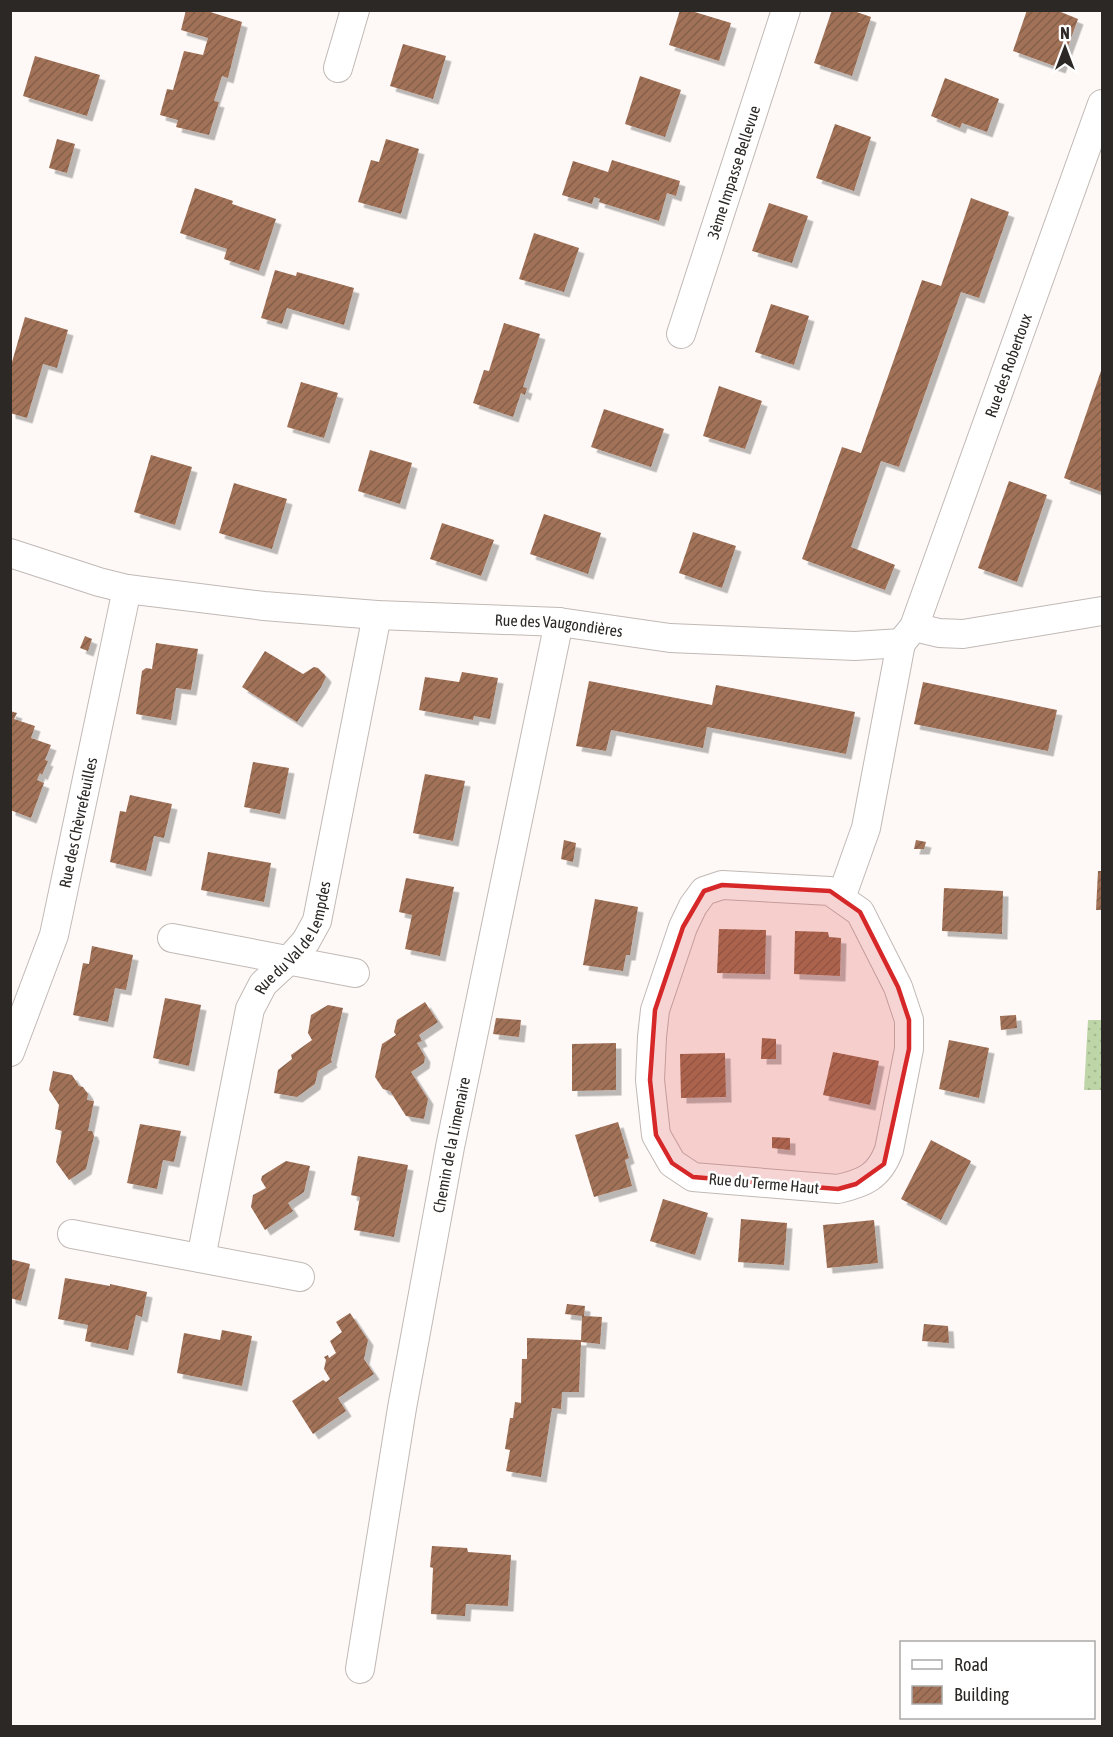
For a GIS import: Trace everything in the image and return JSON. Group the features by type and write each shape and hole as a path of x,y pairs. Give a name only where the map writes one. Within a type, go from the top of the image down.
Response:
{"street":[{"path":"338,68 355,10"},
{"name":"3ème Impasse Bellevue","path":"681,334 786,10"},
{"name":"Rue des Robertoux","path":"842,898 866,828 907,635 1102,104"},
{"name":"Rue des Vaugondières","path":"10,553 127,589 264,606 377,615 559,622 670,638 855,646 907,635 963,634 1102,611"},
{"name":"Rue des Chèvrefeuilles","path":"10,1052 54,935 127,589"},
{"name":"Rue du Val de Lempdes","path":"201,1258 250,1009 263,984 306,941 317,921 377,615"},
{"name":"Chemin de la Limenaire","path":"360,1669 402,1408 450,1147 559,622"},
{"name":"Rue du Terme Haut","path":"722,885 830,891 842,898 860,912 898,987 909,1020 909,1049 889,1150 884,1164 874,1175 856,1184 838,1189 693,1177 672,1163 656,1135 650,1080 651,1037 655,1010 682,927 693,906 704,891 722,885"},
{"path":"172,938 355,973"},
{"path":"72,1234 300,1277"}],"highlighted area":[{"path":"722,885 830,891 860,912 898,987 909,1020 909,1049 884,1164 856,1184 838,1189 693,1177 672,1163 656,1135 650,1080 655,1010 683,927 704,891"}],"green space":[{"path":"1088,1020 1102,1020 1102,1090 1084,1090"}],"building":[{"path":"186,10 204,10 242,22 228,78 222,76 214,101 219,102 209,135 176,127 178,120 160,115 167,89 173,90 184,51 203,55 208,38 181,30"},
{"path":"680,10 688,10 731,23 719,61 669,45"},
{"path":"832,10 851,10 871,17 852,76 814,63"},
{"path":"1027,10 1056,10 1078,19 1060,68 1013,51"},
{"path":"403,44 446,56 433,99 390,86"},
{"path":"35,56 100,75 87,116 23,96"},
{"path":"640,76 681,90 665,137 625,124"},
{"path":"945,78 999,99 987,132 962,123 960,128 931,116"},
{"path":"835,124 871,137 854,191 816,178"},
{"path":"57,139 75,144 67,173 49,168"},
{"path":"386,139 419,149 401,214 358,202 371,160 379,162"},
{"path":"612,160 680,181 676,196 667,193 659,221 599,202 600,199 594,197 592,204 562,195 573,161 608,172"},
{"path":"195,188 276,219 259,271 224,259 227,249 180,233"},
{"path":"971,198 1009,212 979,298 961,292 899,467 881,461 851,547 895,565 885,590 802,559 842,447 861,453 922,280 941,286"},
{"path":"769,203 808,216 792,263 752,251"},
{"path":"534,233 579,248 564,292 519,279"},
{"path":"275,270 296,276 297,272 354,288 344,325 287,308 282,324 261,318"},
{"path":"771,304 809,316 794,365 755,352"},
{"path":"25,317 68,330 57,368 43,364 27,418 10,413 10,369"},
{"path":"504,323 540,334 523,387 527,388 525,395 521,393 513,417 473,403 484,370 489,371"},
{"path":"1102,368 1102,492 1064,478"},
{"path":"301,382 338,393 324,438 287,427"},
{"path":"719,386 762,401 745,449 703,436"},
{"path":"604,409 664,429 651,467 591,447"},
{"path":"370,450 412,463 400,504 358,491"},
{"path":"151,455 192,467 175,525 134,512"},
{"path":"1009,481 1047,495 1017,582 978,568"},
{"path":"234,483 287,499 272,549 219,533"},
{"path":"544,514 601,533 588,574 530,554"},
{"path":"442,523 494,540 481,576 430,559"},
{"path":"693,532 736,546 722,588 679,573"},
{"path":"85,636 92,639 88,651 80,648"},
{"path":"156,643 198,649 191,690 176,688 171,720 136,714 142,671 146,668 152,669"},
{"path":"265,651 303,674 314,667 326,677 297,722 242,687"},
{"path":"462,672 498,678 490,719 474,716 473,720 419,710 425,677 459,682"},
{"path":"589,681 712,705 716,685 855,712 846,754 707,727 703,748 611,730 606,751 576,746"},
{"path":"923,682 1057,710 1048,751 914,724"},
{"path":"10,711 17,713 14,719 35,726 31,738 51,745 45,760 48,761 42,775 40,773 37,780 44,783 31,818 10,810"},
{"path":"253,762 289,768 280,814 244,807"},
{"path":"425,774 465,781 453,841 413,833"},
{"path":"130,795 172,804 164,838 154,836 146,871 110,862 120,811 126,812"},
{"path":"564,840 576,843 573,862 561,859"},
{"path":"916,840 926,842 924,849 914,849"},
{"path":"208,852 271,863 264,902 201,890"},
{"path":"1098,871 1102,871 1102,910 1096,910"},
{"path":"406,878 454,887 440,956 405,949 412,915 399,912"},
{"path":"944,888 1003,891 1002,934 942,931"},
{"path":"595,899 638,907 630,955 626,955 623,971 583,965"},
{"path":"719,929 766,930 765,974 717,973"},
{"path":"795,931 828,932 829,937 841,938 840,976 794,974"},
{"path":"92,946 133,955 126,990 115,988 108,1022 73,1015 83,963 89,964"},
{"path":"165,998 201,1005 189,1066 153,1058"},
{"path":"425,1002 438,1022 419,1035 422,1041 417,1043 425,1057 424,1063 411,1072 428,1099 424,1119 406,1116 390,1091 383,1089 375,1077 382,1044 396,1035 394,1032 397,1020"},
{"path":"328,1005 343,1008 332,1062 318,1071 315,1084 297,1097 274,1093 278,1070 292,1059 291,1055 312,1040 308,1033 311,1015"},
{"path":"1016,1015 1017,1028 1001,1030 1000,1016"},
{"path":"496,1018 521,1020 519,1037 493,1034"},
{"path":"762,1038 776,1039 776,1059 761,1059"},
{"path":"949,1040 989,1048 979,1098 939,1089"},
{"path":"616,1043 616,1090 572,1091 572,1044"},
{"path":"833,1052 879,1061 870,1105 823,1095"},
{"path":"725,1053 726,1097 681,1098 680,1054"},
{"path":"53,1071 72,1075 88,1094 87,1100 94,1101 88,1131 92,1131 94,1136 86,1169 69,1180 56,1162 62,1131 55,1129 59,1105 49,1090"},
{"path":"618,1122 629,1158 625,1160 632,1186 594,1197 575,1135"},
{"path":"140,1124 181,1131 174,1162 163,1160 157,1189 127,1183"},
{"path":"772,1137 790,1138 790,1150 772,1148"},
{"path":"931,1140 971,1161 941,1220 901,1199"},
{"path":"358,1156 408,1165 394,1237 354,1230 360,1197 351,1195"},
{"path":"286,1161 310,1166 304,1192 288,1203 293,1211 265,1230 251,1207 253,1195 266,1188 261,1180 262,1176"},
{"path":"663,1199 708,1213 695,1255 650,1241"},
{"path":"741,1219 787,1223 784,1265 738,1262"},
{"path":"874,1220 878,1263 827,1268 823,1225"},
{"path":"10,1259 30,1264 21,1301 10,1298"},
{"path":"65,1278 147,1292 142,1317 136,1315 128,1350 85,1341 88,1325 58,1319"},
{"path":"567,1304 585,1306 584,1316 602,1317 600,1344 581,1342 579,1392 562,1392 561,1409 552,1408 541,1477 506,1471 510,1450 505,1449 515,1402 521,1403 522,1359 527,1359 527,1338 581,1340 582,1316 565,1314"},
{"path":"350,1313 368,1340 364,1359 374,1374 338,1398 346,1411 313,1434 292,1401 323,1380 326,1382 330,1379 324,1369 326,1360 324,1357 328,1355 329,1358 336,1353 330,1341 342,1332 336,1322"},
{"path":"924,1324 948,1326 949,1343 922,1341"},
{"path":"222,1330 252,1336 242,1386 177,1373 184,1333 220,1340"},
{"path":"432,1546 467,1548 468,1552 511,1555 508,1606 466,1604 465,1616 431,1614"}]}
